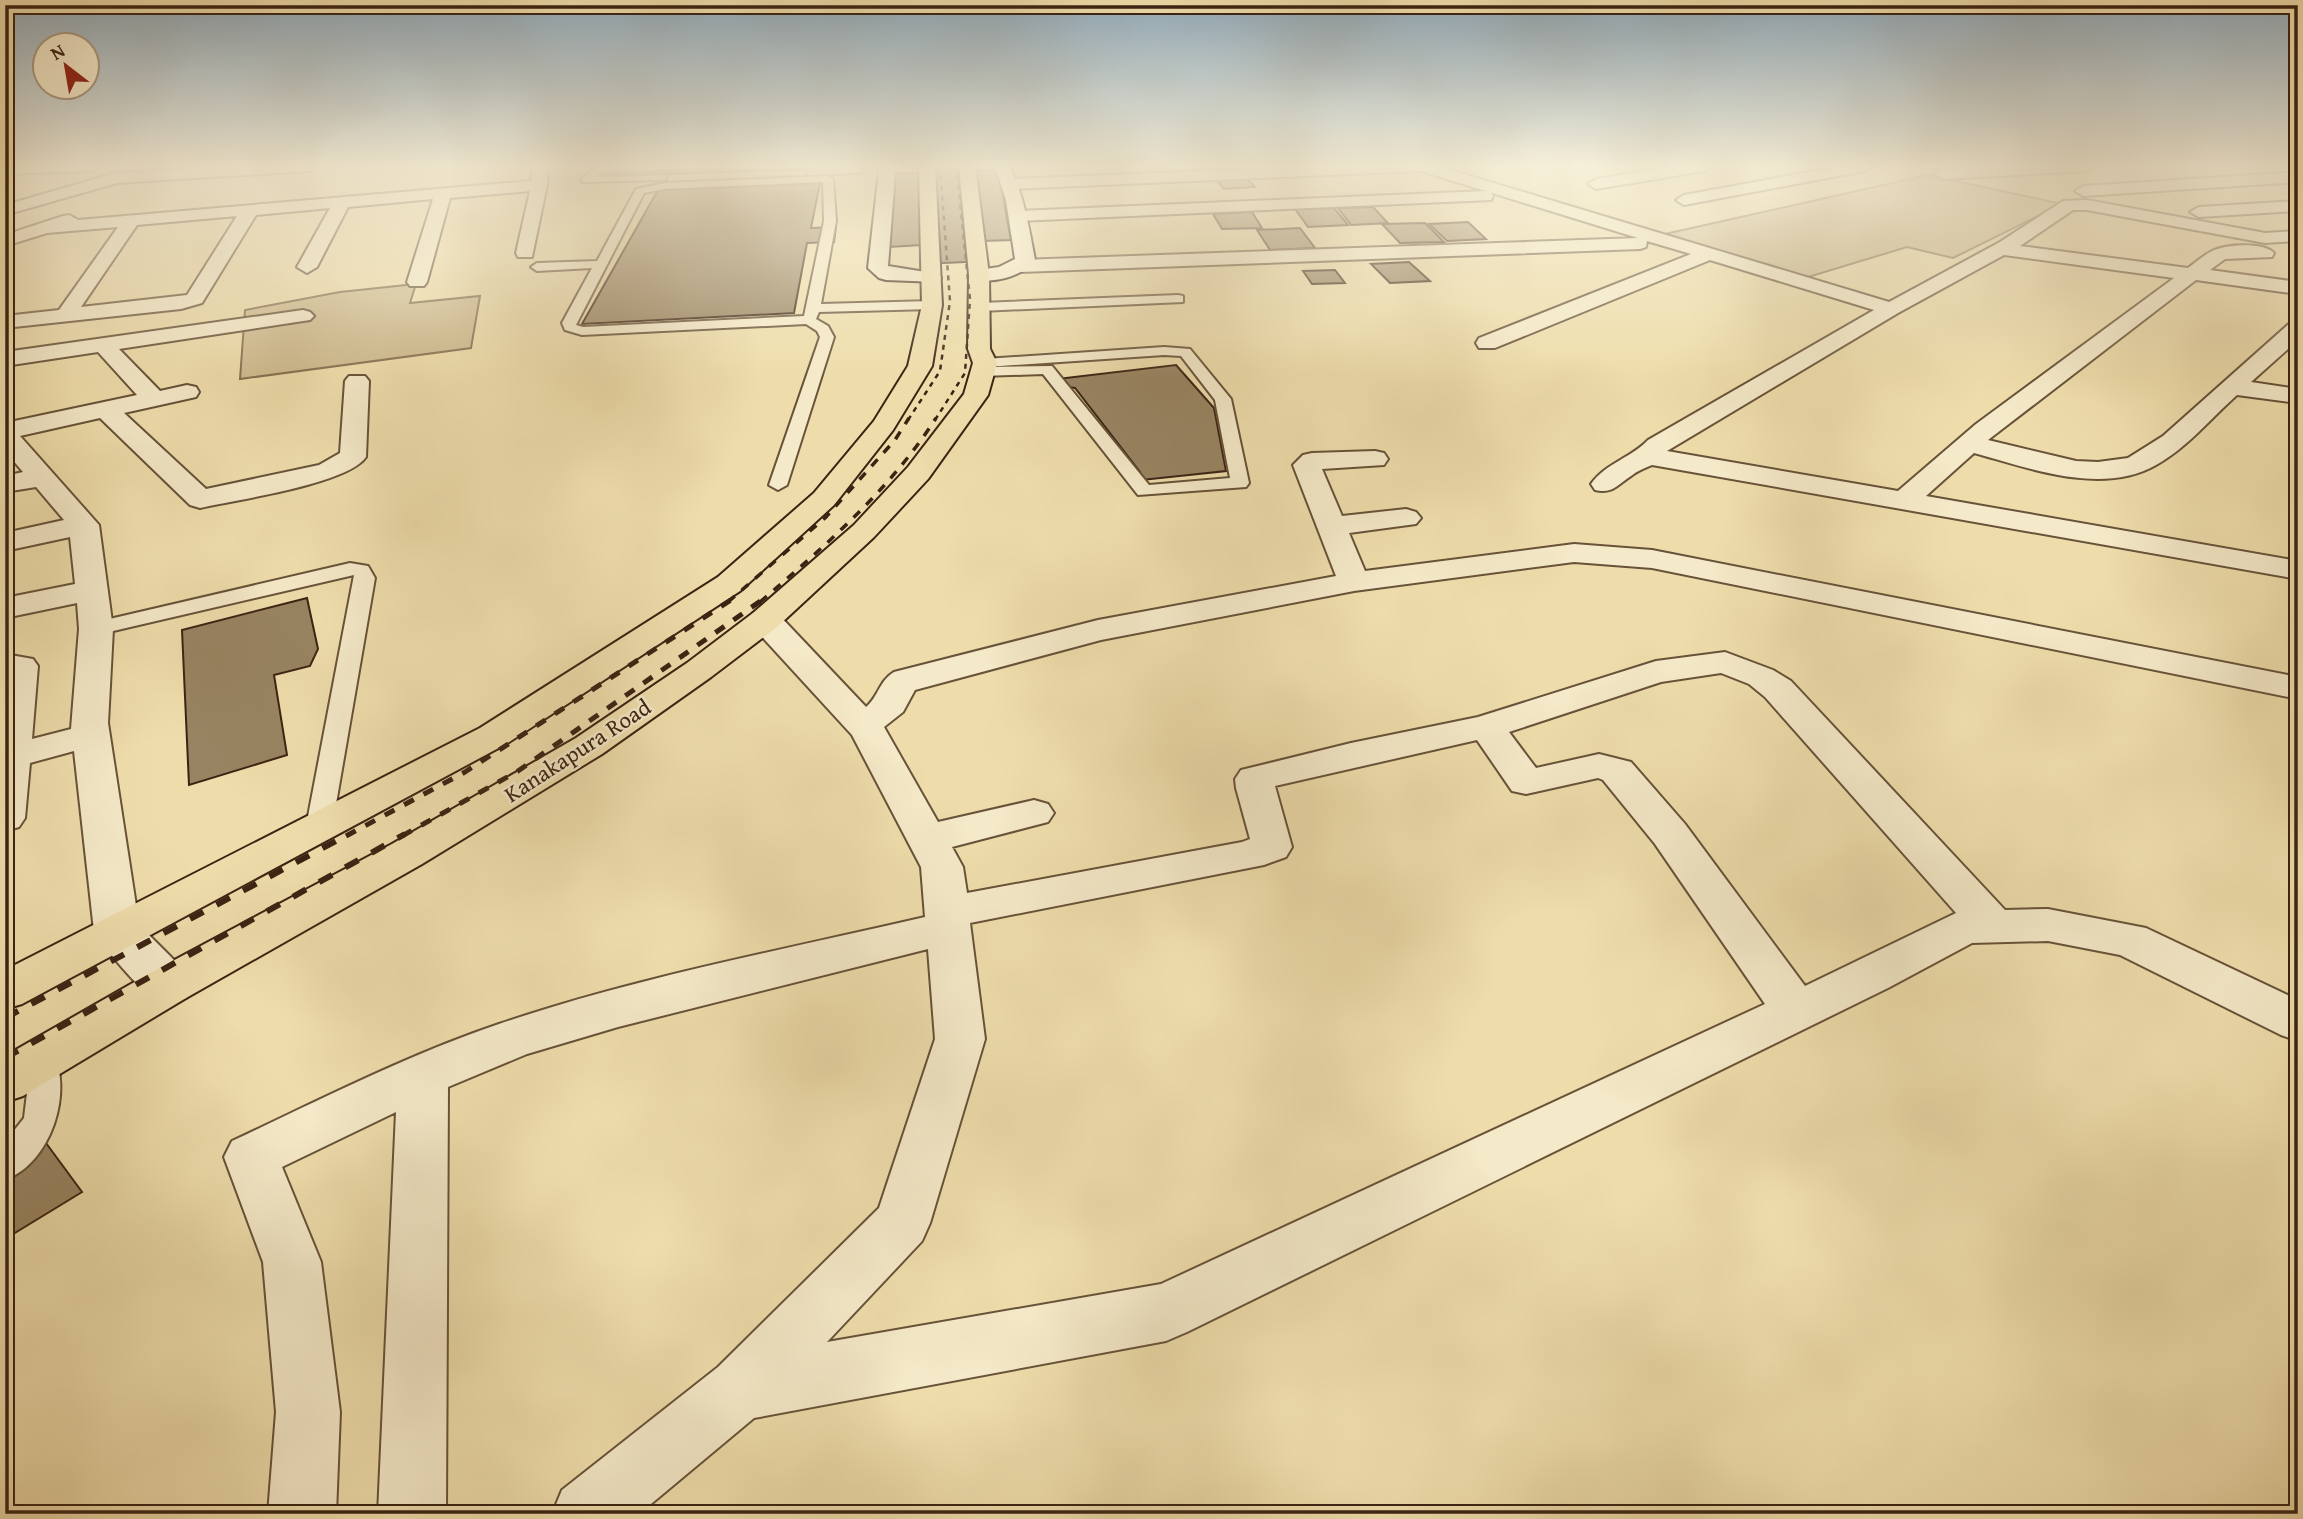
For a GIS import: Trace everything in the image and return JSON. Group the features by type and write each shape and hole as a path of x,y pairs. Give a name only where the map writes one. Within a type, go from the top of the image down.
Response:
{"highway":[{"path":"5,991 493,736 729,584 824,499 884,425 920,366 932,289 930,237"},
{"path":"975,237 980,288 979,349 983,368"},
{"path":"932,289 980,288"},
{"name":"Kanakapura Road","path":"5,1081 169,985 407,854 578,753 699,670 765,620 863,531 918,473 976,395 983,368"}],"street":[{"path":"65,316 120,237"},
{"path":"5,322 195,299 233,237"},
{"path":"307,267 323,237"},
{"path":"417,282 430,237"},
{"path":"531,260 533,237"},
{"path":"882,237 878,268 886,274 932,289"},
{"path":"1020,266 1025,260 1021,237"},
{"path":"1650,237 1891,309"},
{"path":"1605,484 1621,470 1648,456 1657,446 2020,237"},
{"path":"2259,237 2283,237"},
{"path":"5,254 13,238"},
{"path":"980,288 995,274 1020,266 1666,242"},
{"path":"2002,249 2298,288"},
{"path":"1905,500 1969,443 2121,325 2220,254 2236,251 2298,258"},
{"path":"1487,343 1708,254"},
{"path":"5,359 303,316"},
{"path":"1969,443 2044,462 2085,468 2116,468 2139,463 2169,444 2298,328"},
{"path":"103,345 154,399"},
{"path":"106,410 200,499 328,471 353,457 357,381"},
{"path":"2232,387 2298,396"},
{"path":"169,985 117,931 90,729 96,629 84,525 5,433 187,392"},
{"path":"1648,456 2298,570"},
{"path":"1354,582 1307,465 1312,461 1375,459"},
{"path":"5,484 44,477"},
{"path":"1331,526 1406,518"},
{"path":"5,542 84,525"},
{"path":"862,725 882,713 898,695 898,685 927,674 1098,630 1354,582 1574,553 1652,559 2298,688"},
{"path":"5,608 91,590"},
{"path":"586,1514 740,1389 902,1223 960,1039 942,867 862,725 765,620"},
{"path":"302,1514 308,1412 292,1262 251,1157 423,1074 513,1039 618,1008 948,920 1249,855 1271,847 1271,836 1255,792 1255,779 1351,755 1486,727 1656,672 1725,662 1761,677 1778,688 1994,927"},
{"path":"5,664 22,666 5,818"},
{"path":"1486,727 1526,782 1599,766 1617,771 1670,834 1796,1010"},
{"path":"13,751 90,729"},
{"path":"927,839 1034,813"},
{"path":"740,1389 1166,1312 1871,976 1965,927 2048,925 2130,940 2298,1022"},
{"path":"412,1514 423,1074"}],"lane":[{"path":"615,237 569,323 575,330 812,314 932,289"},
{"path":"778,485 827,337 812,314 827,237"},
{"path":"531,260 601,264"},
{"path":"980,288 1178,299"},
{"path":"1164,351 1185,352 1223,400 1232,433 1240,482 1144,491 1047,369 983,368 1164,351"},
{"path":"96,629 350,569 361,569 365,578 319,827"},
{"path":"5,1165 31,1139 44,1112 41,1059"}],"shaded area":[{"path":"1674,237 1996,237 1953,258 1907,247 1805,278"},
{"path":"416,284 410,303 480,296 471,348 240,379 245,310 340,292"}],"building":[{"path":"631,237 835,237 834,242 807,243 794,313 582,324"},
{"path":"890,237 1010,237 1011,240 984,241 987,261 922,264 922,245 889,247"},
{"path":"1261,237 1307,237 1315,248 1270,250"},
{"path":"1394,237 1439,237 1444,242 1400,243"},
{"path":"1443,237 1486,239 1447,241"},
{"path":"1409,262 1430,281 1390,283 1371,264"},
{"path":"1335,270 1345,283 1312,284 1303,271"},
{"path":"1176,365 1214,408 1226,471 1142,480 1140,472 1075,388 1061,386 1057,379"},
{"path":"307,598 318,649 310,666 274,675 287,755 189,785 182,630"},
{"path":"46,1143 82,1192 5,1239 5,1168"}],"railway":[{"path":"908,420 940,371 950,301 945,237"},
{"path":"935,420 965,373 970,299 963,237"},
{"path":"728,602 825,518 895,440 909,418"},
{"path":"760,602 855,516 898,469 936,418"},
{"path":"402,836 518,771 762,600"},
{"path":"346,836 465,772 728,602"},
{"path":"5,1018 349,834"},
{"path":"5,1058 405,834"}]}
